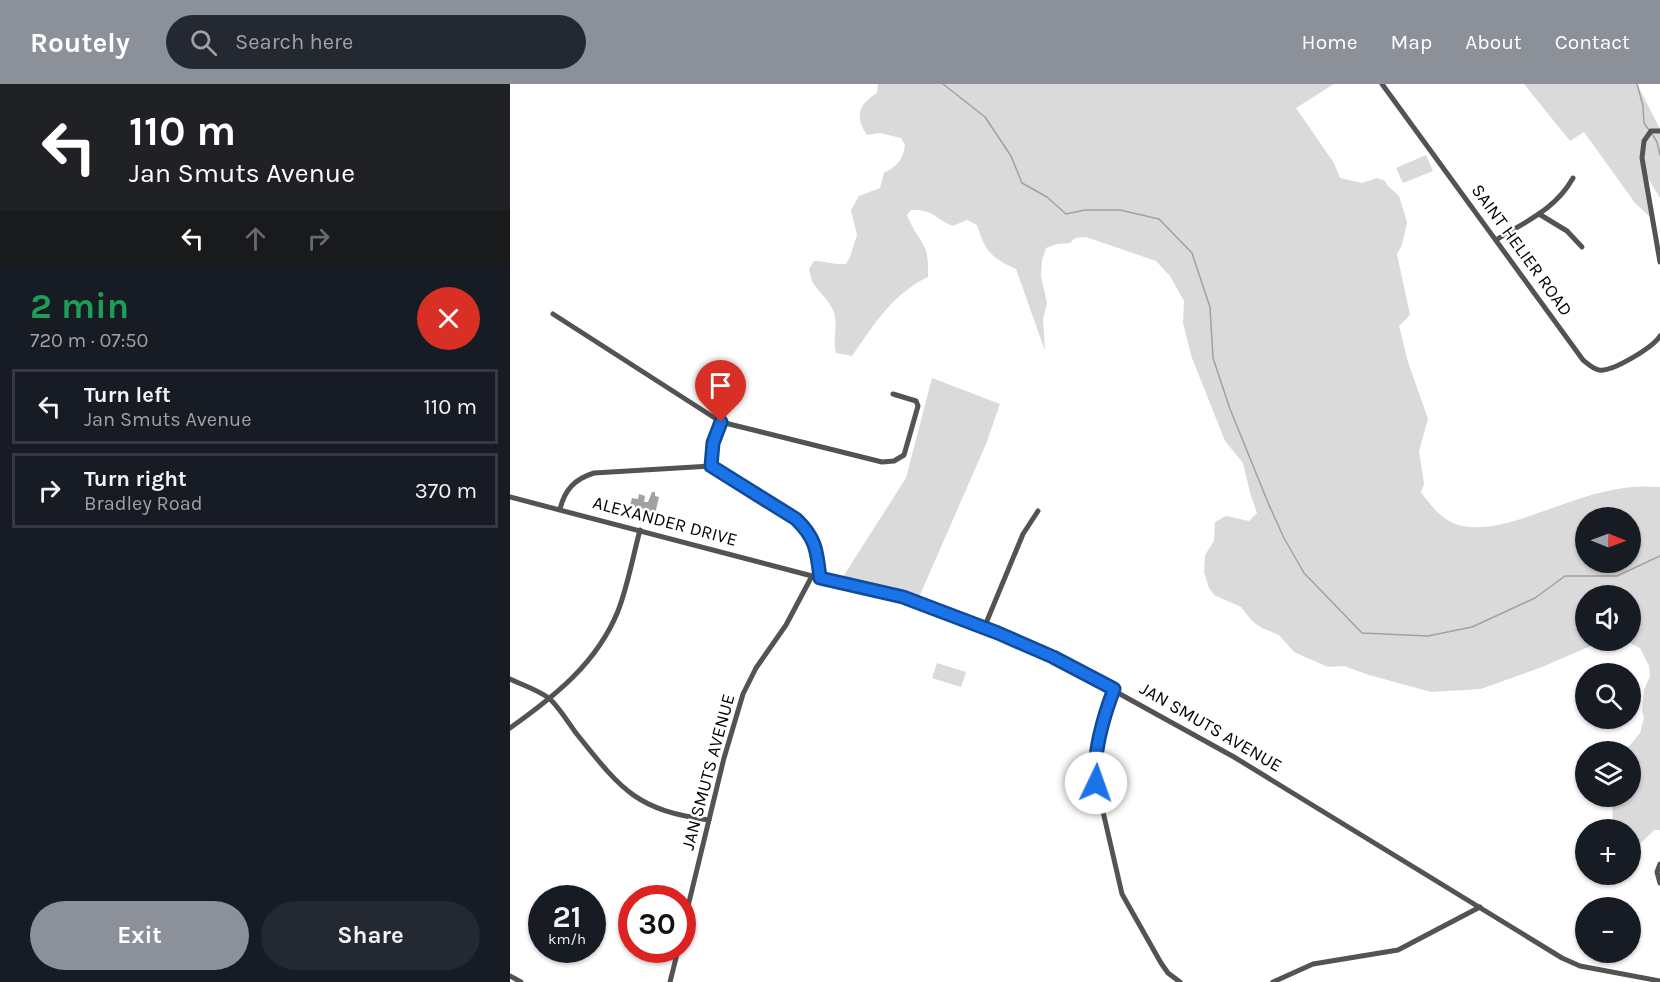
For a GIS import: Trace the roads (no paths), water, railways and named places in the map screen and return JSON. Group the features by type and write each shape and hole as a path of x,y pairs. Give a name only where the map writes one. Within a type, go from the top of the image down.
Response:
{"street":[{"name":"SAINT HELIER ROAD","path":"1382,84 1581,358 1589,365 1601,370 1613,367 1644,351 1660,336"},
{"path":"1660,131 1651,131 1646,137 1642,158 1660,262"},
{"path":"1496,240 1558,200 1573,178"},
{"path":"1539,214 1567,231 1582,247"},
{"path":"553,314 721,422 882,462 894,461 904,455 918,406 916,401 893,394"},
{"path":"711,466 713,443 721,422"},
{"path":"560,509 569,487 594,473 711,466 796,519 803,526 811,535 816,547 820,578"},
{"name":"ALEXANDER DRIVE","path":"510,497 812,576"},
{"path":"984,628 1023,534 1038,511"},
{"path":"510,728 572,680 612,626 620,607 640,530"},
{"name":"JAN SMUTS AVENUE","path":"693,885 734,722 746,687 756,668 786,625 812,576 903,597 1053,657 1234,757 1571,963 1660,981"},
{"path":"510,679 550,699 614,780 632,795 668,813 709,820"},
{"path":"1114,689 1104,716 1095,777 1115,870 1122,894 1161,963 1180,982"},
{"path":"1660,864 1657,876 1660,883"},
{"path":"1273,982 1313,964 1398,950 1480,907"},
{"path":"670,982 675,963"},
{"path":"510,976 521,982"}],"waterway":[{"path":"943,84 985,117 1011,156 1022,183 1047,197 1066,214 1085,210 1120,210 1159,219 1192,253 1210,307 1213,358 1230,409 1269,505 1304,573 1362,633 1428,636 1472,627 1535,598 1565,576 1617,576 1660,556"},
{"path":"1637,84 1643,106 1644,123 1649,130"},
{"path":"1652,134 1657,142 1660,155"}]}
